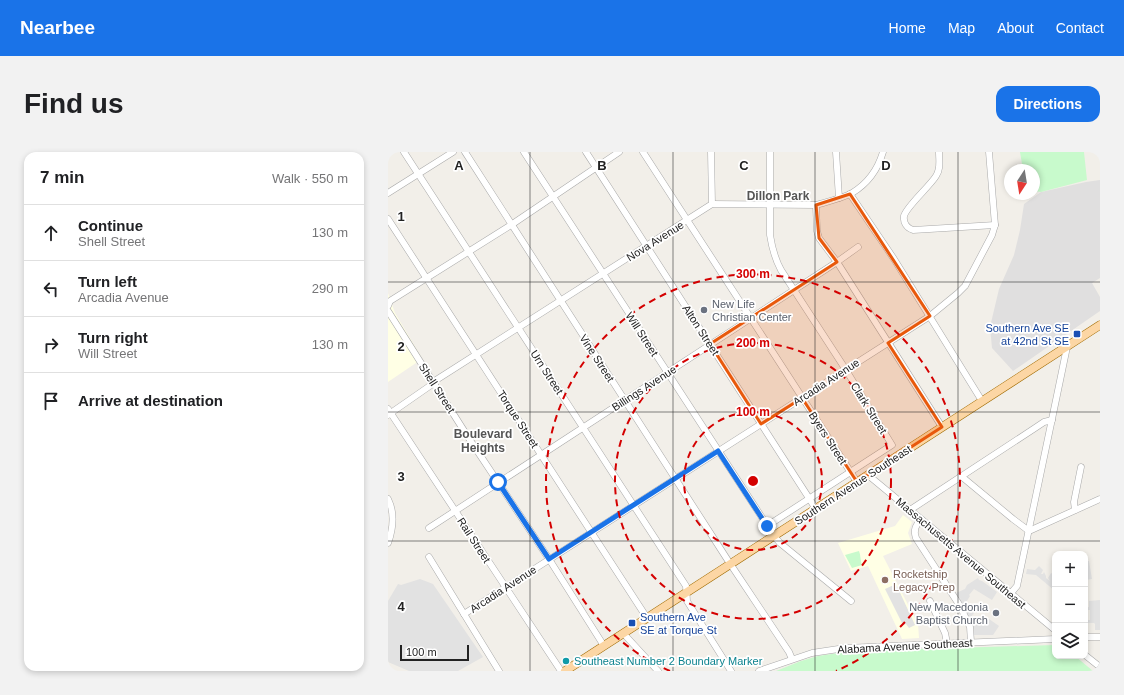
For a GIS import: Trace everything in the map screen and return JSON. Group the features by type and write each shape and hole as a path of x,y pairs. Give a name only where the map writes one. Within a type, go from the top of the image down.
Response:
{"main road":[{"name":"Southern Avenue Southeast","path":"565,671 1100,325"}],"street":[{"name":"Urn Street","path":"404,152 686,586 688,602 731,671"},
{"path":"388,193 454,152"},
{"name":"Vine Street","path":"464,152 730,564 789,652 792,659"},
{"name":"Will Street","path":"524,152 774,536 780,543 851,601"},
{"name":"Alton Street","path":"586,152 816,509"},
{"path":"388,306 390,301 511,225 619,152"},
{"name":"Byers Street","path":"644,152 857,482"},
{"path":"711,152 712,204 816,205 850,194 858,188 874,172 883,152"},
{"name":"Clark Street","path":"770,152 770,236 774,256 781,270 846,370 892,445 850,472"},
{"path":"836,152 839,198"},
{"path":"939,152 940,168 936,176 904,215 905,223 909,229 995,225"},
{"name":"Arcadia Avenue","path":"464,614 930,316 958,293 965,286 992,235 995,225 989,152"},
{"path":"850,194 930,316 982,402"},
{"name":"Nova Avenue","path":"389,412 476,354 712,204"},
{"path":"816,205 817,231 819,238 837,262 942,427"},
{"name":"Torque Street","path":"388,219 647,618"},
{"name":"Billings Avenue","path":"429,528 454,510 858,247"},
{"name":"Shell Street","path":"388,311 604,646"},
{"path":"1010,593 1017,586 1066,347"},
{"name":"Rail Street","path":"389,412 561,671"},
{"path":"910,510 1044,422 1052,420"},
{"path":"1075,510 1074,502 1081,467"},
{"path":"767,526 850,472"},
{"name":"Massachusetts Avenue Southeast","path":"868,475 1052,628"},
{"path":"961,476 1029,531"},
{"path":"388,499 393,518 392,530 388,543"},
{"path":"1029,531 1100,499"},
{"path":"921,520 914,532 916,538 960,606 970,627 971,642"},
{"path":"429,557 499,671"},
{"path":"930,601 945,633 947,643"},
{"path":"624,633 658,671"},
{"path":"1088,638 1100,637"},
{"name":"Alabama Avenue Southeast","path":"758,671 768,669 792,659 819,652 845,648 1052,639"},
{"path":"1088,658 1100,668"}],"highlighted area":[{"path":"850,194 930,316 888,343 942,427 857,482 802,398 761,424 710,344 837,262 819,238 816,205"}],"shaded area":[{"path":"1100,180 1100,278 1092,283 1100,297 1100,311 1013,371 992,348 990,327 999,289 1014,255 1024,204 1030,200 1040,200 1041,192"},
{"path":"388,293 395,313 422,358 388,382"},
{"name":"Rocketship Legacy Prep","path":"903,515 912,522 908,533 912,544 883,556 918,624 919,638 902,639 868,566 851,571 838,543 895,526"},
{"path":"1088,561 1089,561 1092,579 1088,580"},
{"path":"1039,566 1043,570 1041,574 1044,572 1046,578 1050,581 1048,578 1052,574 1052,588 1036,575 1026,574 1027,569 1035,570"},
{"path":"978,578 997,592 992,600 974,589 969,595 970,596 965,604 965,608 972,613 975,609 976,610 971,617 977,623 984,626 987,619 989,619 999,626 993,635 974,635 974,630 959,599 961,598 959,598 956,593 965,589 967,585"},
{"path":"420,579 433,584 483,657 458,671 409,671 388,662 388,601 398,584 401,585"},
{"path":"896,584 915,625 909,628 906,624 903,625 885,589"},
{"path":"1100,600 1100,630 1095,630 1094,623 1088,623 1088,620 1090,620 1090,610 1088,610 1089,601"}],"green space":[{"path":"1020,152 1084,152 1087,180 1040,192 1040,164 1022,164"},
{"path":"859,551 862,565 852,568 845,555"},
{"path":"1052,645 1052,659 1079,659 1093,671 776,671 818,656 852,651"}],"place":[{"name":"New Life Christian Center","path":"704,310"},
{"name":"Southern Ave SE at 42nd St SE","path":"1077,334"},
{"name":"Rocketship Legacy Prep","path":"885,580"},
{"name":"New Macedonia Baptist Church","path":"996,613"},
{"name":"Southern Ave SE at Torque St","path":"632,623"},
{"name":"Southeast Number 2 Boundary Marker","path":"566,661"}],"district":[{"name":"Dillon Park","path":"778,196"},
{"name":"Boulevard Heights","path":"483,441"}],"route":[{"path":"498,482 549,559 718,451 767,526"}]}
